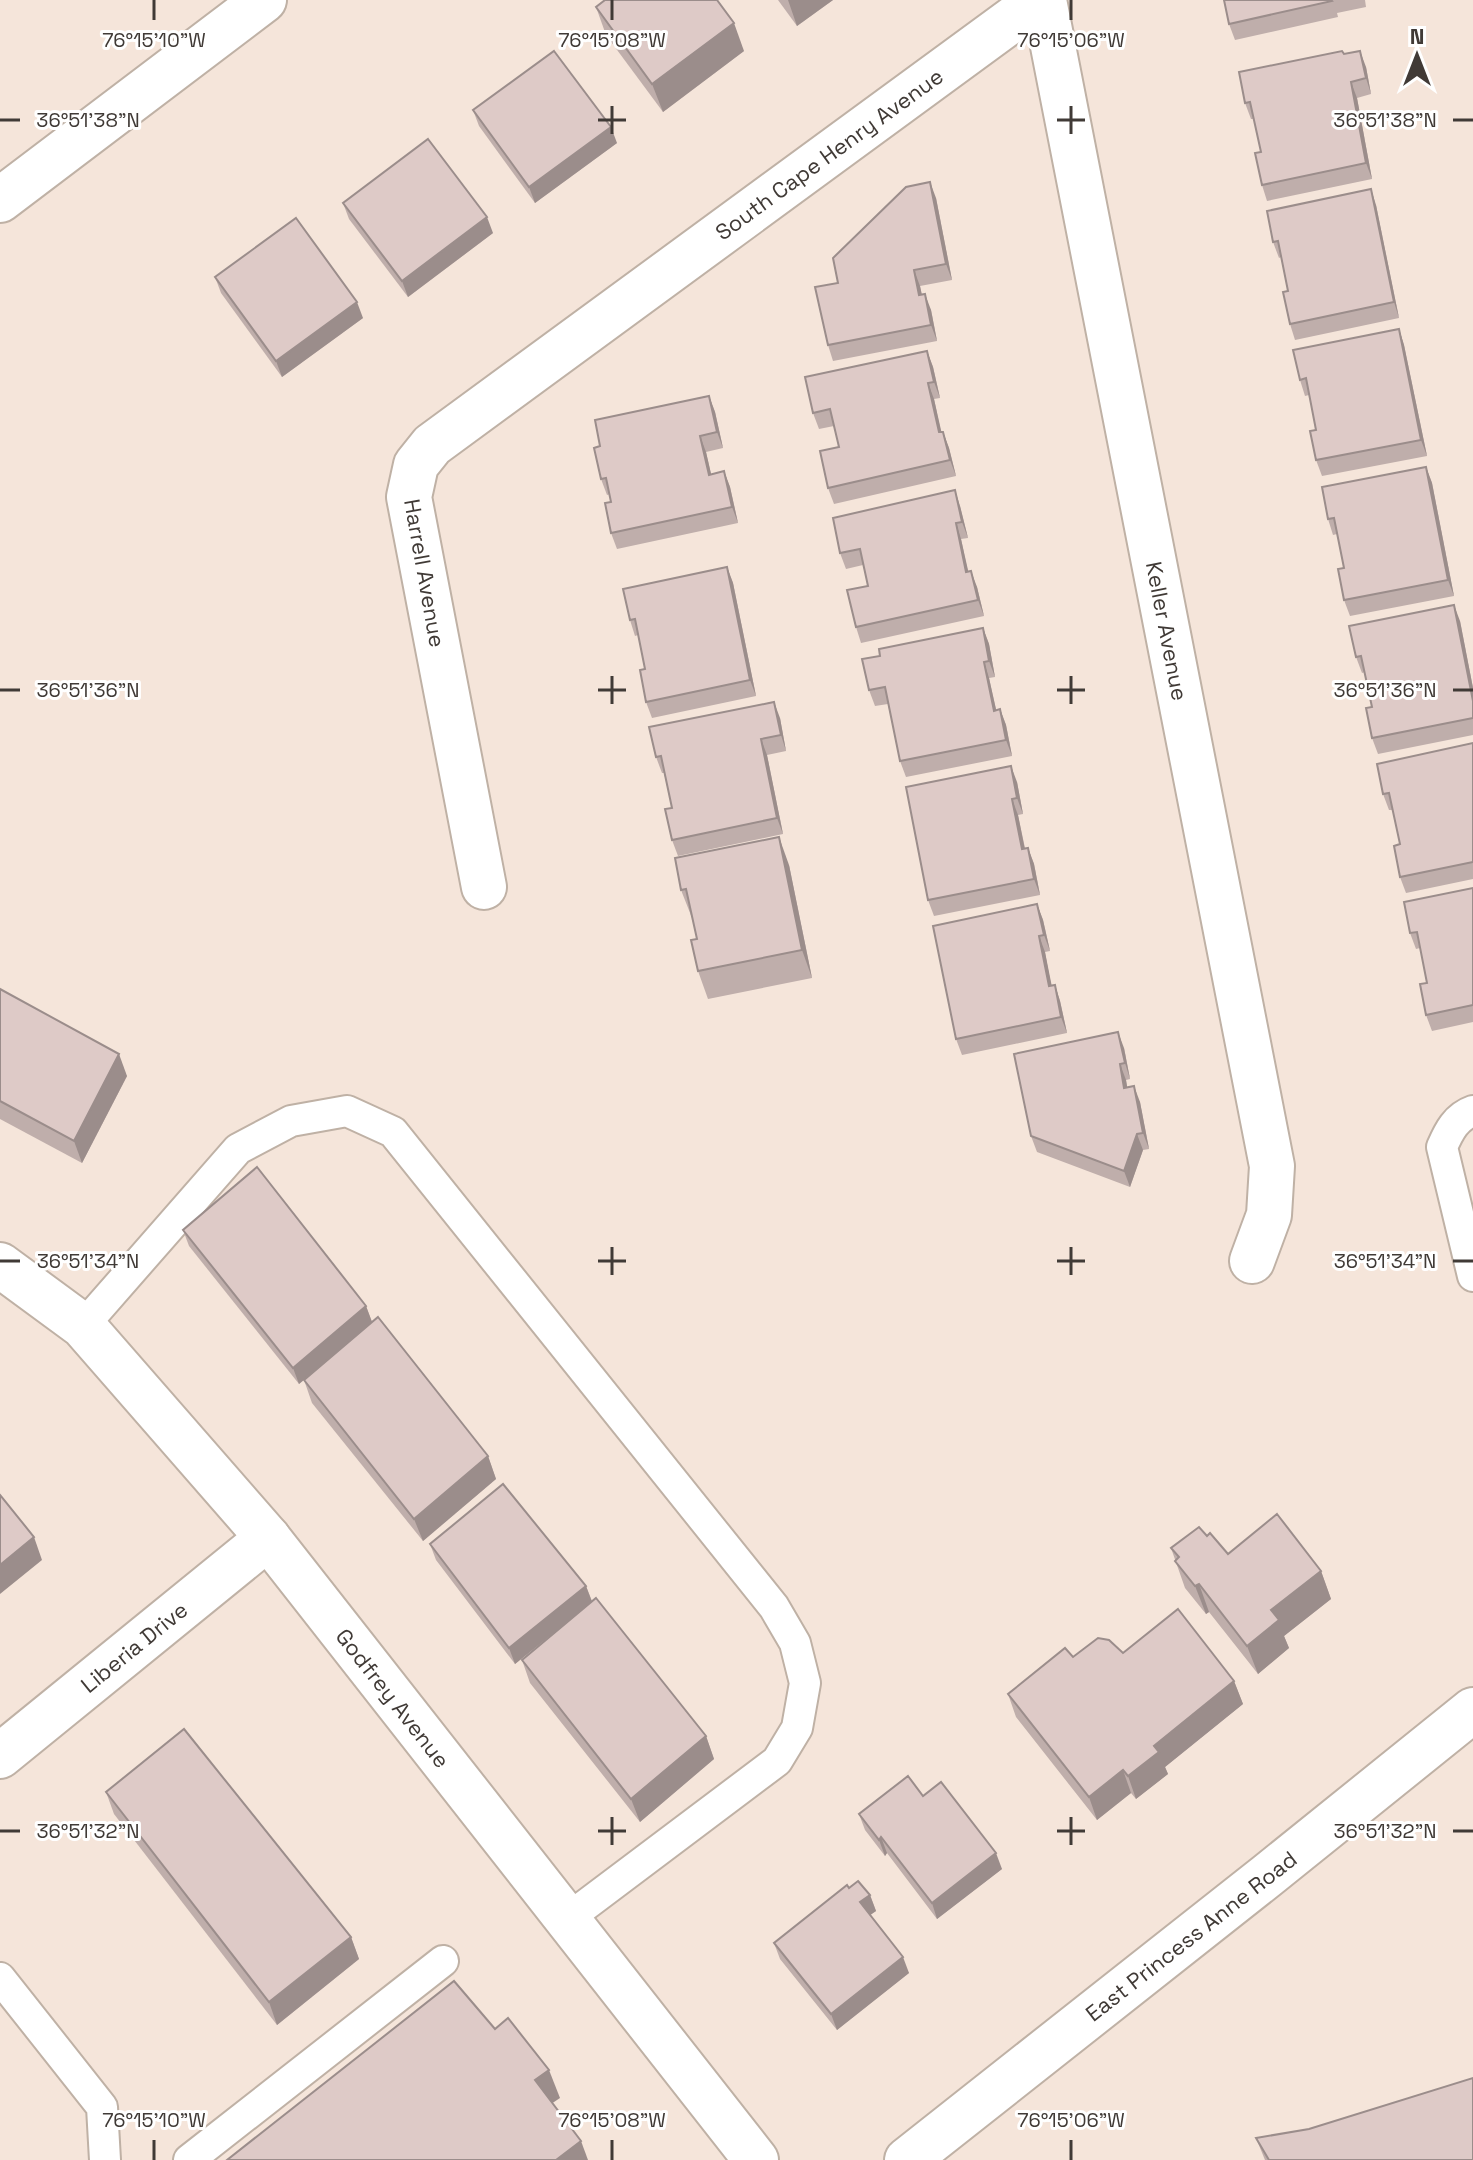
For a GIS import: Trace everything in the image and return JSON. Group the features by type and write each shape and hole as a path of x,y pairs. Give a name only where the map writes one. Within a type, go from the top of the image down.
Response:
{"street":[{"path":"0,200 264,0"},
{"name":"South Cape Henry Avenue","path":"620,308 1041,0"},
{"name":"Keller Avenue","path":"1041,0 1272,1166 1269,1215 1252,1261"},
{"name":"Harrell Avenue","path":"484,887 409,497 413,476 416,465 432,445 620,308"},
{"name":"Godfrey Avenue","path":"0,1265 83,1326 268,1538 756,2160"},
{"name":"Liberia Drive","path":"0,1756 268,1538"},
{"name":"East Princess Anne Road","path":"907,2160 1473,1710"}],"lane":[{"path":"83,1326 238,1149 291,1121 347,1111 393,1132 774,1607 795,1643 805,1683 797,1728 777,1761 567,1919"},
{"path":"1473,1111 1450,1128 1442,1147 1473,1276"},
{"path":"189,2160 443,1961"},
{"path":"0,1978 102,2107 105,2160"}],"building":[{"path":"605,0 717,0 734,23 652,84 596,7"},
{"path":"1224,0 1331,0 1332,1 1229,24"},
{"path":"554,51 611,127 529,187 473,110"},
{"path":"1342,51 1344,54 1360,51 1366,78 1351,82 1366,163 1262,185 1255,153 1261,152 1250,102 1245,103 1239,72"},
{"path":"428,139 487,217 402,281 343,203"},
{"path":"930,182 946,264 914,270 919,295 925,294 931,325 828,345 815,287 838,283 833,258 906,187"},
{"path":"1371,189 1394,302 1290,324 1283,292 1288,291 1278,241 1273,242 1267,211"},
{"path":"296,218 357,302 276,361 215,277"},
{"path":"1399,329 1421,440 1316,460 1310,431 1316,430 1306,378 1300,380 1293,350"},
{"path":"927,351 934,382 928,383 939,432 943,432 950,460 828,488 820,451 839,447 830,409 813,413 805,377"},
{"path":"709,396 717,432 700,436 709,475 724,471 732,507 611,533 605,503 611,502 606,478 601,479 594,448 600,446 595,420"},
{"path":"1426,467 1448,580 1344,600 1338,569 1344,568 1334,518 1328,519 1322,487"},
{"path":"955,490 962,522 956,523 966,572 971,571 978,600 856,627 847,590 868,586 860,549 840,553 833,518"},
{"path":"727,567 750,680 646,702 640,670 645,669 635,619 630,620 623,589"},
{"path":"1454,605 1473,701 1473,718 1372,738 1366,708 1372,707 1361,656 1356,657 1349,626"},
{"path":"983,628 989,661 984,662 994,711 1000,709 1006,740 900,761 885,687 869,690 862,659 880,656 879,649"},
{"path":"774,702 781,735 761,739 777,818 672,840 665,809 672,808 661,756 656,757 649,727"},
{"path":"1473,743 1473,862 1400,877 1394,846 1400,844 1389,793 1383,794 1377,764"},
{"path":"1011,766 1017,798 1012,799 1022,849 1028,848 1034,879 928,900 906,787"},
{"path":"779,837 802,950 698,971 691,940 697,939 686,889 681,890 675,858"},
{"path":"1473,888 1473,1005 1426,1015 1420,984 1427,983 1417,932 1410,933 1404,902"},
{"path":"1037,904 1044,935 1039,936 1049,986 1055,985 1061,1017 956,1039 933,926"},
{"path":"0,989 119,1054 74,1141 0,1101"},
{"path":"1118,1032 1125,1063 1120,1064 1124,1088 1134,1086 1143,1133 1137,1134 1124,1171 1031,1136 1014,1054"},
{"path":"257,1167 366,1306 293,1368 183,1230"},
{"path":"378,1317 488,1456 414,1519 304,1380"},
{"path":"503,1484 586,1586 509,1648 430,1544"},
{"path":"0,1495 34,1537 0,1565"},
{"path":"1277,1514 1321,1571 1271,1610 1279,1620 1247,1646 1199,1584 1195,1586 1175,1561 1179,1557 1171,1548 1199,1527 1207,1536 1210,1533 1228,1554"},
{"path":"596,1598 706,1736 631,1799 522,1660"},
{"path":"1178,1609 1234,1681 1154,1746 1159,1752 1128,1776 1123,1770 1089,1797 1008,1694 1065,1648 1073,1657 1098,1638 1109,1640 1123,1653"},
{"path":"184,1729 351,1937 269,2002 106,1792"},
{"path":"908,1776 923,1796 941,1782 996,1853 932,1903 881,1837 879,1840 859,1814"},
{"path":"858,1881 870,1895 860,1902 903,1957 831,2014 774,1943 847,1885 849,1888"},
{"path":"454,1981 495,2029 508,2018 549,2070 535,2080 581,2141 556,2160 227,2160"},
{"path":"1473,2078 1473,2160 1269,2160 1256,2138 1309,2129"}]}
